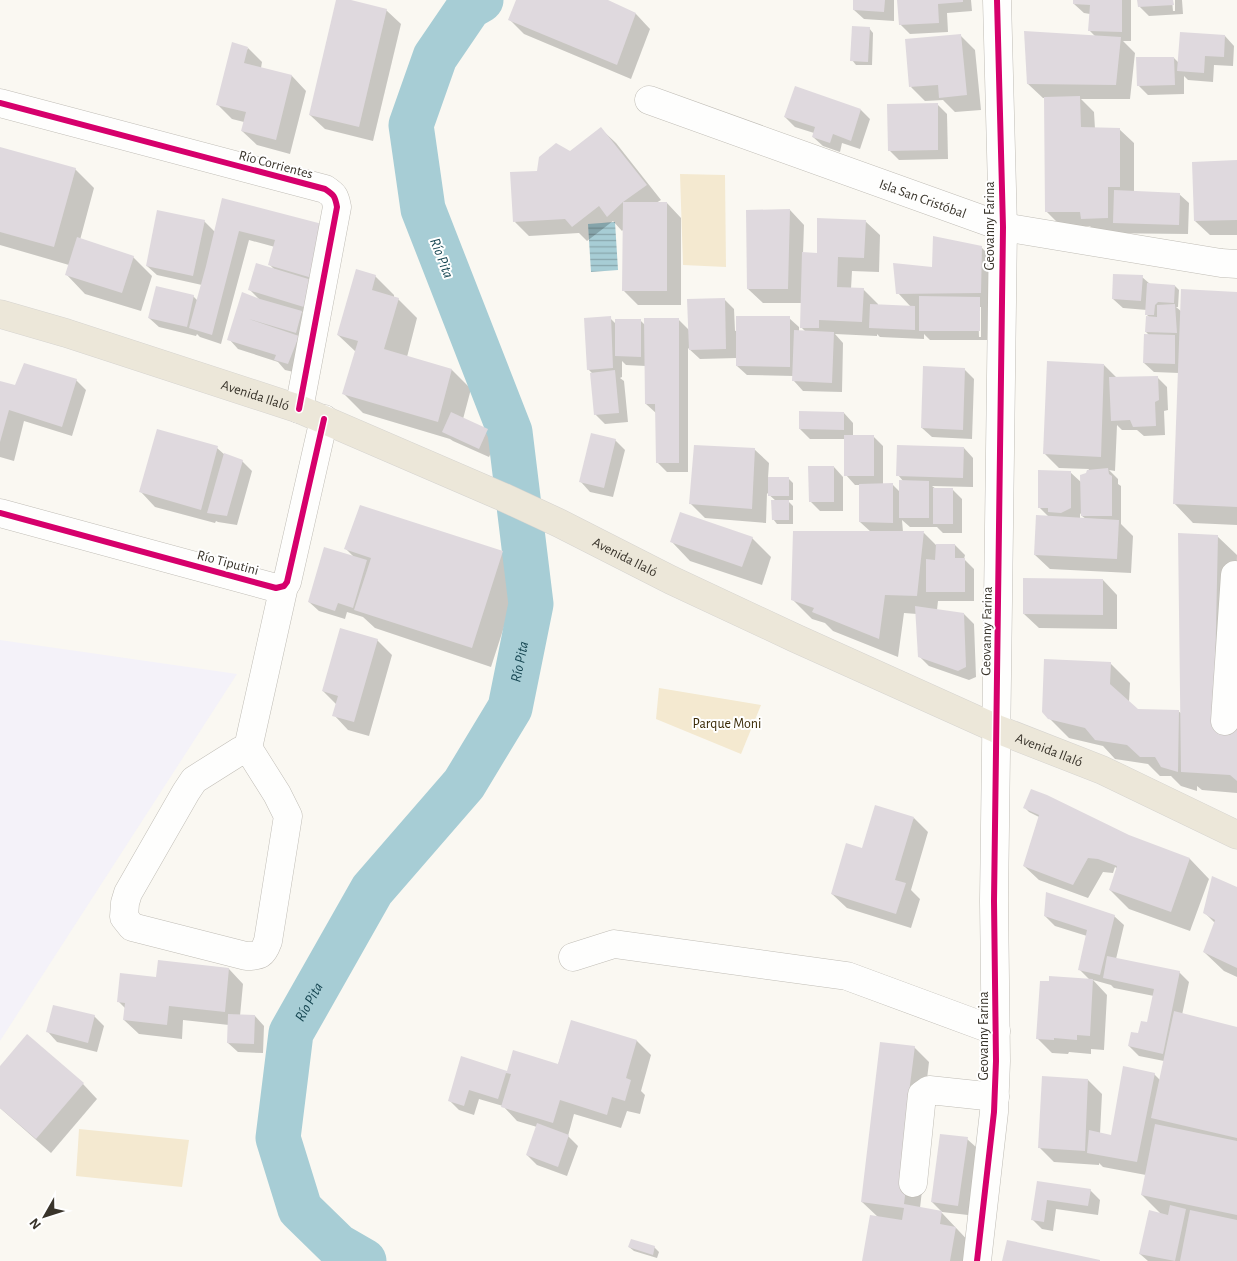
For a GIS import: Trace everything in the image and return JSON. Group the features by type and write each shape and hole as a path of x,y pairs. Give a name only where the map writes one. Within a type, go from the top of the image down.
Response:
{"main road":[{"name":"Avenida Ilaló","path":"0,314 66,333 299,409 324,419 559,523 671,580 795,638 997,729 1102,770 1237,835"}],"street":[{"name":"Geovanny Farina","path":"977,1261 995,1097 996,1061 994,901 1003,227 997,0"},
{"name":"Isla San Cristóbal","path":"649,100 1003,227 1221,263 1237,264"},
{"name":"Río Corrientes","path":"0,103 325,189 333,194 337,207 299,409"},
{"path":"248,748 194,780 186,792 128,893 124,917 132,927 246,956 258,956 265,951 288,816 277,794 248,748 324,419"},
{"name":"Río Tiputini","path":"0,512 276,588 284,586"},
{"path":"1225,721 1235,575"},
{"path":"572,957 614,944 847,976 996,1031"},
{"path":"913,1183 922,1095 925,1091 995,1097"}],"shaded area":[{"path":"0,640 237,674 0,1041"}],"green space":[{"path":"680,174 725,175 726,267 683,265"},
{"name":"Parque Moni","path":"659,688 761,705 741,754 656,719"},
{"path":"79,1129 189,1140 182,1187 76,1176"}],"water":[{"path":"615,222 618,270 591,272 588,224"}],"building":[{"path":"336,0 351,0 387,9 359,127 309,115"},
{"path":"516,0 608,0 636,13 617,65 508,20"},
{"path":"853,0 885,0 884,12 853,10"},
{"path":"897,0 963,0 963,2 938,4 939,23 899,25"},
{"path":"1073,0 1122,0 1122,32 1088,31 1090,5 1073,4"},
{"path":"1137,0 1173,0 1174,5 1138,7"},
{"path":"852,26 870,27 868,62 850,61"},
{"path":"1024,31 1121,37 1116,85 1027,84"},
{"path":"1180,32 1225,35 1224,57 1205,56 1204,73 1177,71"},
{"path":"961,34 967,95 939,98 938,85 909,87 905,39"},
{"path":"232,42 248,47 244,63 292,75 276,140 241,131 246,112 216,105"},
{"path":"1136,57 1174,57 1175,85 1137,86"},
{"path":"795,86 861,109 851,141 833,134 830,143 812,137 815,127 784,117"},
{"path":"1080,96 1081,127 1120,128 1120,187 1108,187 1108,218 1081,219 1080,212 1045,212 1044,97"},
{"path":"938,103 938,150 888,151 887,104"},
{"path":"601,127 647,185 623,202 607,217 599,206 572,227 565,219 513,222 510,172 537,171 539,157 556,143 570,151"},
{"path":"0,147 76,168 54,247 0,232"},
{"path":"1237,160 1237,220 1194,221 1192,162"},
{"path":"1114,190 1180,193 1179,225 1113,223"},
{"path":"222,198 326,225 312,278 268,265 275,240 239,231 212,335 189,328"},
{"path":"623,202 667,202 667,291 622,291"},
{"path":"790,209 788,289 747,289 746,210"},
{"path":"157,210 205,220 193,276 146,266"},
{"path":"817,218 866,220 864,258 838,257 837,287 864,288 862,322 819,320 819,328 800,328 802,252 817,253"},
{"path":"933,236 982,246 981,293 896,294 893,263 932,267"},
{"path":"77,237 134,256 122,293 65,275"},
{"path":"256,263 315,281 307,308 248,290"},
{"path":"356,269 376,275 372,290 399,298 384,349 452,369 438,422 342,394 358,341 337,335"},
{"path":"1113,274 1143,275 1141,301 1112,299"},
{"path":"1147,283 1175,285 1174,303 1158,302 1155,305 1154,315 1145,315"},
{"path":"156,286 194,295 187,327 148,318"},
{"path":"1181,289 1237,292 1237,507 1173,504"},
{"path":"242,292 302,311 296,333 249,319 299,336 288,364 274,360 276,355 227,340"},
{"path":"919,296 980,297 980,331 919,331"},
{"path":"725,298 726,349 689,350 687,299"},
{"path":"870,304 915,306 915,330 869,328"},
{"path":"1175,304 1177,333 1145,332 1146,316 1157,317 1157,305"},
{"path":"611,316 613,368 587,370 584,318"},
{"path":"736,316 790,316 790,367 736,366"},
{"path":"644,318 679,318 679,463 656,463 655,404 645,404"},
{"path":"615,319 641,319 641,357 615,356"},
{"path":"794,330 834,332 832,383 792,381"},
{"path":"1144,334 1175,335 1175,364 1143,363"},
{"path":"1047,361 1104,364 1101,457 1043,454"},
{"path":"24,363 77,379 62,427 9,410 0,442 0,381 15,385"},
{"path":"923,366 965,368 963,430 921,428"},
{"path":"615,370 619,413 594,415 590,373"},
{"path":"1158,376 1159,400 1155,402 1156,426 1133,427 1130,420 1111,421 1109,377"},
{"path":"799,411 844,412 844,430 799,429"},
{"path":"451,412 488,429 479,449 442,432"},
{"path":"157,429 218,446 201,510 139,492"},
{"path":"591,433 616,439 604,488 579,482"},
{"path":"844,435 874,435 874,476 844,476"},
{"path":"694,445 755,448 752,509 689,504"},
{"path":"897,445 964,447 963,478 896,476"},
{"path":"224,453 243,460 227,516 207,513"},
{"path":"808,466 834,466 834,502 809,502"},
{"path":"1108,468 1109,474 1112,476 1112,516 1081,516 1080,475 1086,473 1087,470"},
{"path":"1038,470 1071,471 1071,508 1061,513 1048,512 1048,508 1038,508"},
{"path":"768,477 789,477 789,496 768,496"},
{"path":"899,480 929,481 929,518 899,518"},
{"path":"893,483 893,523 859,522 859,484"},
{"path":"933,488 953,488 953,524 933,524"},
{"path":"771,500 789,500 789,520 772,520"},
{"path":"360,505 503,551 472,648 354,610 371,558 344,549"},
{"path":"680,512 753,537 742,567 670,542"},
{"path":"1036,515 1119,520 1117,559 1034,555"},
{"path":"793,531 924,531 917,596 885,595 879,639 812,612 814,608 791,600"},
{"path":"1178,533 1218,535 1214,720 1237,721 1237,781 1230,775 1181,772"},
{"path":"936,544 955,544 955,558 965,558 965,592 926,592 926,559 935,560"},
{"path":"324,547 367,560 353,608 338,603 335,611 308,602"},
{"path":"1023,578 1103,579 1103,615 1023,614"},
{"path":"915,606 964,613 966,667 958,671 918,657"},
{"path":"340,628 378,639 354,722 332,716 338,696 322,691"},
{"path":"1044,659 1111,662 1110,684 1138,709 1179,710 1178,772 1161,767 1155,757 1140,757 1127,745 1095,740 1085,728 1048,719 1042,712"},
{"path":"1031,789 1129,835 1190,858 1171,912 1109,890 1117,866 1098,859 1088,858 1073,885 1023,866 1039,815 1023,808"},
{"path":"875,805 914,817 895,880 906,883 896,914 831,894 846,843 862,848"},
{"path":"1212,876 1237,887 1237,968 1203,952 1215,920 1203,913"},
{"path":"1046,892 1115,915 1100,975 1078,970 1087,930 1044,916"},
{"path":"1107,956 1180,971 1163,1054 1128,1046 1131,1032 1138,1033 1141,1021 1147,1022 1154,989 1103,978"},
{"path":"158,960 229,968 225,1012 169,1006 167,1025 123,1020 125,1003 117,1002 120,973 156,977"},
{"path":"1049,976 1093,979 1090,1036 1077,1035 1077,1040 1036,1039 1040,981 1049,981"},
{"path":"53,1005 95,1015 88,1043 46,1032"},
{"path":"1174,1011 1237,1027 1237,1138 1151,1118"},
{"path":"228,1014 255,1015 254,1044 227,1043"},
{"path":"571,1020 637,1040 626,1078 631,1080 625,1101 612,1097 607,1115 560,1100 553,1123 501,1107 511,1074 506,1073 498,1099 469,1090 464,1106 448,1101 461,1056 507,1071 513,1050 558,1064"},
{"path":"27,1034 84,1083 36,1139 0,1108 0,1066"},
{"path":"880,1042 915,1046 906,1116 915,1114 904,1204 942,1211 940,1224 956,1227 950,1261 862,1261 870,1215 902,1220 904,1208 861,1202"},
{"path":"1123,1066 1155,1073 1137,1162 1087,1153 1089,1130 1111,1135"},
{"path":"1042,1076 1088,1079 1085,1151 1038,1148"},
{"path":"537,1123 569,1135 558,1167 526,1155"},
{"path":"1155,1124 1237,1141 1237,1215 1141,1195"},
{"path":"940,1134 968,1137 958,1206 931,1202"},
{"path":"1037,1181 1091,1189 1088,1206 1047,1200 1044,1222 1031,1220"},
{"path":"1170,1205 1186,1209 1175,1261 1139,1254 1149,1210 1168,1215"},
{"path":"1190,1210 1237,1220 1237,1261 1180,1261"},
{"path":"631,1239 655,1246 653,1255 628,1247"},
{"path":"1007,1240 1100,1260 1100,1261 1002,1261"}],"waterway":[{"name":"Río Pita","path":"364,1261 338,1246 300,1209 278,1138 291,1033 372,890 464,784 510,708 531,604 510,432 423,209 411,125 435,57 469,7 481,0"}],"cycle path":[{"path":"977,1261 994,1112 996,1061 994,901 1003,227 997,0"},
{"path":"0,103 325,189 332,194 337,207 299,409"},
{"path":"0,513 276,588 284,586 287,582 324,419"}]}
